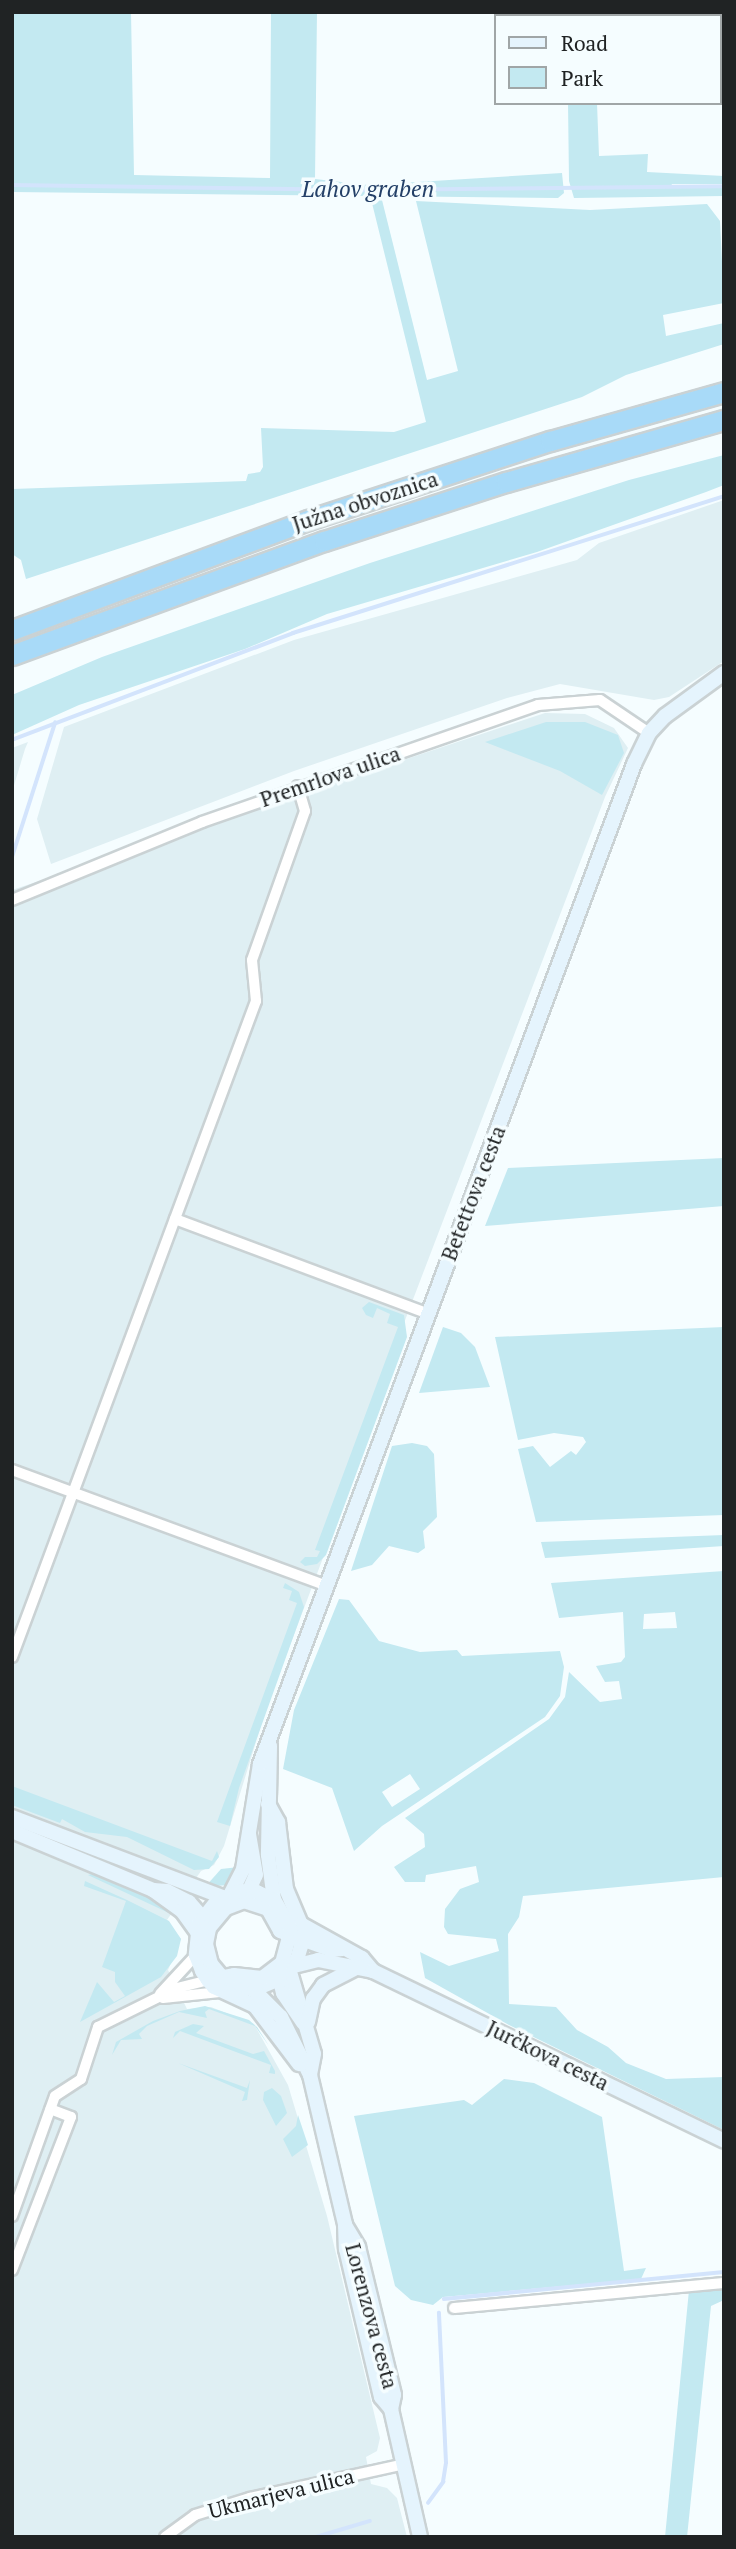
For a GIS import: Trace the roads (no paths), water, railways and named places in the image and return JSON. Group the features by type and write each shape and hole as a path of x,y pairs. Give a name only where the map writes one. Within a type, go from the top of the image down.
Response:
{"highway":[{"name":"Južna obvoznica","path":"12,629 320,516 550,441 724,392"},
{"name":"Južna obvoznica","path":"12,654 324,541 506,482 724,420"},
{"path":"506,482 563,475 724,429"}],"street":[{"name":"Betettova cesta","path":"227,1895 241,1876 255,1778 270,1746 428,1313 649,733 683,699 724,673"},
{"name":"Premrlova ulica","path":"13,900 94,863 298,786 558,702 600,700 649,733"},
{"path":"12,1657 256,1001 252,960 305,811 298,786"},
{"path":"175,1219 428,1313"},
{"path":"12,1470 328,1586"},
{"name":"Betettova cesta","path":"270,1746 268,1855 274,1900"},
{"name":"Betettova cesta","path":"268,1804 278,1822 286,1889 298,1933"},
{"path":"12,1817 227,1895 274,1900 298,1933"},
{"path":"12,1831 153,1890 167,1891 189,1902 203,1925 216,1983"},
{"name":"Betettova cesta","path":"247,1896 256,1875 249,1834"},
{"path":"157,1998 196,1955 203,1925 227,1895"},
{"path":"247,1896 263,1906 280,1931 298,1933"},
{"path":"203,1925 247,1896"},
{"path":"285,1972 286,1957 298,1933"},
{"name":"Jurčkova cesta","path":"298,1933 362,1958 373,1971"},
{"path":"196,1955 216,1983"},
{"name":"Jurčkova cesta","path":"285,1972 318,1960 373,1971 724,2141"},
{"path":"307,2027 313,1999 323,1985 354,1969"},
{"path":"12,2216 55,2096 81,2079 97,2027 157,1998 216,1983 255,1979 285,1972"},
{"path":"157,1998 216,1983 254,1990 285,1972"},
{"name":"Lorenzova cesta","path":"285,1972 307,2027 314,2054 310,2075"},
{"name":"Lorenzova cesta","path":"216,1983 255,2006 310,2075"},
{"name":"Lorenzova cesta","path":"254,1990 281,2017 310,2075 345,2224 346,2249 381,2397 391,2409 420,2537"},
{"path":"13,2266 71,2117 50,2109"},
{"path":"19,2197 32,2217"},
{"path":"454,2308 724,2283"},
{"name":"Ukmarjeva ulica","path":"165,2537 195,2515 250,2498 404,2464"}],"waterway":[{"name":"Lahov graben","path":"12,185 363,190 724,186"},
{"path":"12,740 293,633 724,496"},
{"path":"12,857 55,723"},
{"path":"444,2299 724,2272"},
{"path":"428,2503 443,2482 446,2463 439,2313"},
{"path":"316,2537 370,2521"}]}
